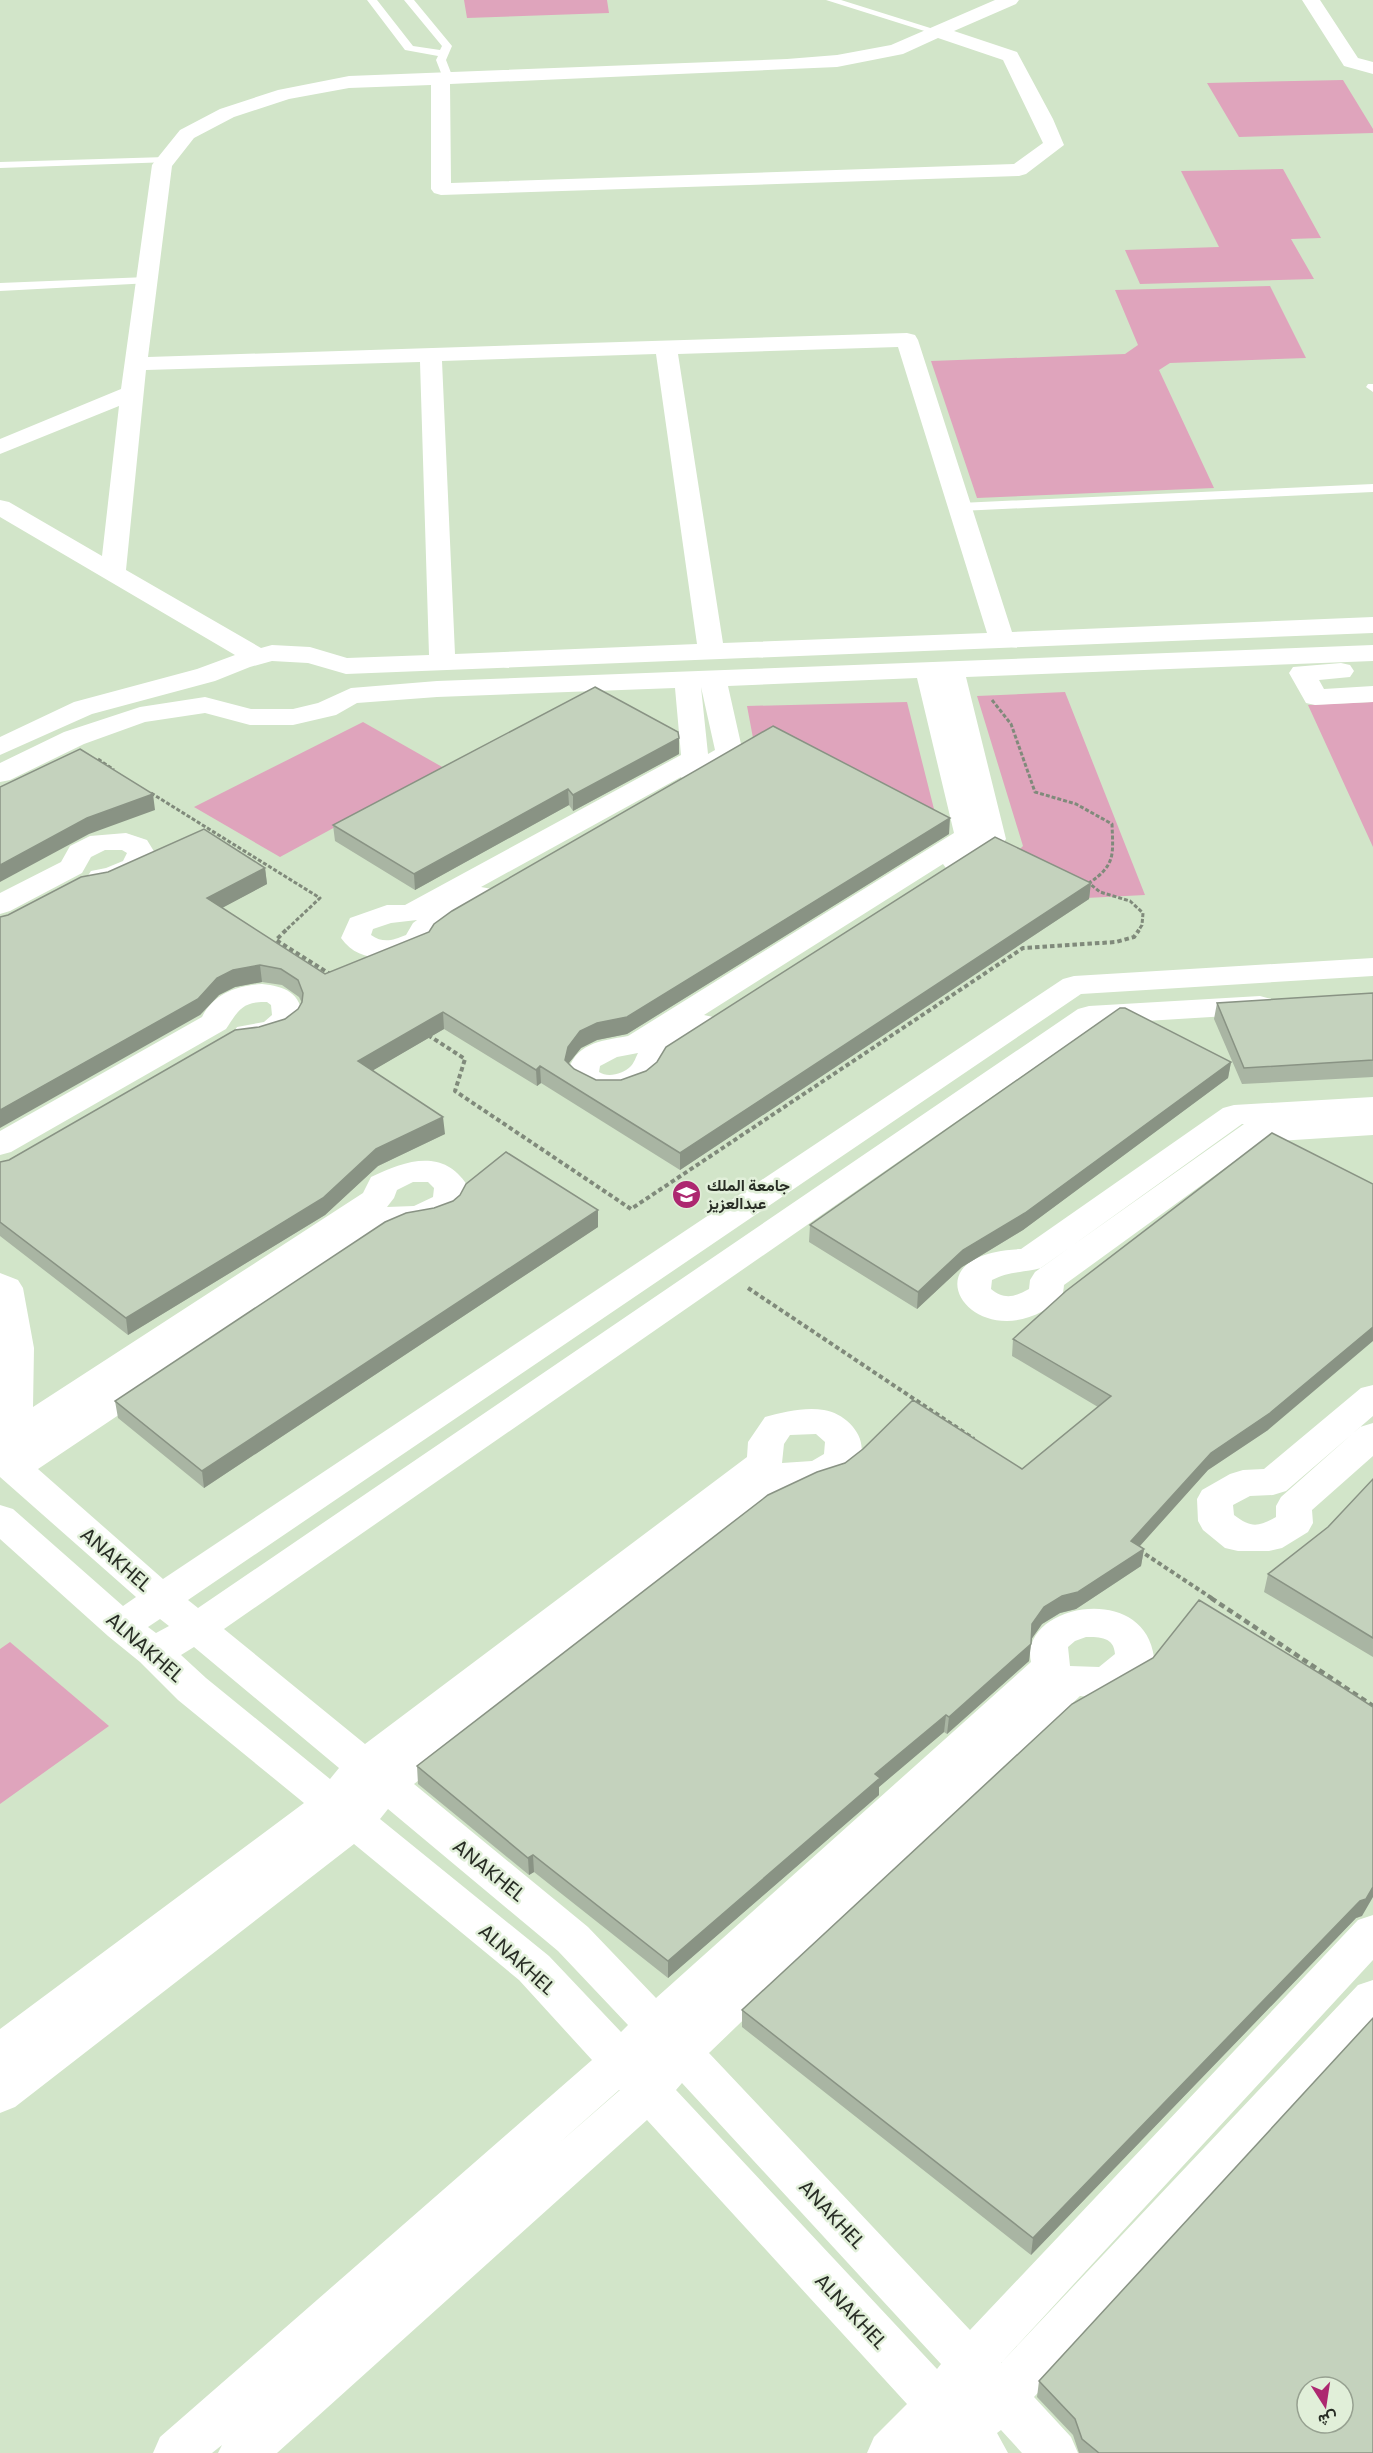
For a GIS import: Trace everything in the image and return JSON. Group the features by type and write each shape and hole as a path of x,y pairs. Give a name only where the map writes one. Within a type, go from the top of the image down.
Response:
{"street":[{"path":"113,573 132,393 162,165 187,134 227,113 285,94 350,82 787,65 837,61 896,50 1010,0"},
{"path":"1311,0 1351,62 1373,68"},
{"path":"444,78 441,189 1019,170 1054,145 1010,56 938,32"},
{"path":"136,364 907,340 1002,640"},
{"path":"666,347 711,651"},
{"path":"431,355 442,662"},
{"path":"0,447 132,393"},
{"path":"0,507 258,657"},
{"path":"0,717 8,741 83,708 206,675 230,665 272,653 310,655 346,666 1373,625"},
{"path":"880,672 847,664 810,662 812,655 820,652 891,645"},
{"path":"660,680 673,672 746,669 754,664 748,660 712,660 684,653"},
{"path":"0,774 74,738 140,715 205,705 250,717 293,717 327,709 351,696 437,688 1373,653"},
{"path":"222,710 213,686 230,665"},
{"path":"346,666 356,680 351,696"},
{"path":"940,670 992,839 651,1057 644,1072 623,1084 598,1085 583,1075 586,1061 608,1049 638,1044 969,836 940,670"},
{"path":"1373,670 1302,673 1315,697 1373,694"},
{"path":"687,679 696,758 411,913 387,914 360,924 356,939 370,950 395,950 419,940 423,929 729,753 714,678"},
{"path":"0,904 72,867 80,852 100,842 126,841 136,846 141,853 135,866 110,878 85,877 0,923"},
{"path":"121,1626 1074,985 1373,967"},
{"path":"0,1145 215,1022 222,1007 234,999 249,994 269,994 282,999 287,1006 287,1018 274,1029 253,1034 229,1035 0,1168"},
{"path":"154,1652 197,1628 1089,1015 1290,1003"},
{"path":"1373,1107 1234,1115 1029,1260 1001,1261 975,1275 974,1293 993,1308 1022,1308 1046,1295 1047,1280 1253,1132 1373,1125"},
{"path":"436,1172 451,1185 448,1203 419,1216 391,1217 13,1453 378,1198 382,1184 408,1173 436,1172"},
{"path":"0,1284 6,1288 17,1348 13,1453"},
{"path":"1373,1397 1273,1482 1243,1483 1215,1499 1216,1521 1238,1538 1269,1538 1295,1523 1294,1506 1373,1436"},
{"path":"0,2094 343,1813 374,1776 764,1463 766,1442 778,1426 794,1422 824,1422 843,1437 842,1459 831,1469 813,1474 783,1476 374,1776"},
{"name":"ANAKHEL","path":"13,1453 162,1599 573,1939 1054,2453"},
{"name":"ALNAKHEL","path":"0,1518 121,1626 154,1652 192,1689 534,1968 957,2435"},
{"path":"242,2453 634,2077 668,2039 1051,1666 1048,1650 1052,1640 1083,1622 1106,1621 1121,1629 1132,1640 1135,1657 1126,1670 1113,1678 1100,1682 1086,1683 1072,1680 668,2039"},
{"path":"0,2053 343,1813"},
{"path":"957,2435 970,2363 1373,1932"},
{"path":"891,2453 957,2435 1002,2398 1373,1998"},
{"path":"177,2453 634,2077"}],"lane":[{"path":"372,0 409,48 428,53 444,53"},
{"path":"409,0 447,46 441,60 444,78"},
{"path":"831,0 938,32"},
{"path":"0,165 166,160"},
{"path":"0,287 147,281"},
{"path":"960,507 1373,488"}],"path":[{"path":"425,1034 465,1059 454,1091 631,1209 1023,948 1083,942 1116,942 1134,937 1142,925 1143,913 1130,901 1100,892 1089,884 1105,872 1113,851 1112,824 1076,804 1035,792 1011,724 988,695"},
{"path":"147,791 320,898 276,940 336,978"},
{"path":"743,1285 980,1443"},
{"path":"1137,1548 1373,1706"}],"shaded area":[{"name":"جامعة الملك عبدالعزيز","path":"0,0 1373,0 1373,2453 0,2453"},
{"path":"464,0 607,0 609,13 467,18"},
{"path":"1343,80 1373,129 1373,133 1239,137 1207,83"},
{"path":"1283,169 1321,238 1291,239 1314,279 1140,284 1125,250 1219,247 1181,171"},
{"path":"1270,286 1306,358 1170,363 1159,370 1214,488 977,498 931,361 1125,354 1138,345 1115,290"},
{"path":"1065,692 1145,895 1086,898 1008,861 1023,846 977,696"},
{"path":"907,702 937,821 753,738 747,706"},
{"path":"1373,702 1373,847 1308,705"},
{"path":"363,722 444,768 280,857 194,807"},
{"path":"10,1642 109,1726 0,1804 0,1649"}],"building":[{"path":"595,687 678,732 679,738 573,795 568,789 414,874 333,825"},
{"path":"773,726 950,818 627,1017 597,1023 580,1031 568,1047 565,1060 574,1069 596,1080 621,1080 646,1071 657,1062 666,1047 995,837 1091,883 680,1153 540,1066 536,1070 443,1012 358,1061 443,1117 376,1149 323,1198 126,1318 0,1222 0,1162 9,1160 235,1030 259,1027 285,1019 298,1009 303,993 298,980 281,969 260,965 233,970 217,978 198,999 0,1110 0,917 81,877 108,872 204,829 265,868 207,898 325,974 429,932 434,924 452,911"},
{"path":"80,749 153,794 87,818 0,865 0,787"},
{"path":"1373,993 1373,1060 1244,1068 1217,1003"},
{"path":"1120,1008 1125,1008 1231,1062 1025,1213 963,1250 918,1292 810,1225"},
{"path":"1272,1133 1373,1184 1373,1327 1270,1413 1211,1453 1131,1541 1144,1549 1078,1592 1062,1596 1044,1607 1032,1624 1031,1644 949,1717 946,1715 875,1774 880,1778 668,1961 533,1855 528,1858 417,1766 768,1495 817,1472 845,1463 863,1449 913,1400 1022,1469 1111,1396 1013,1339 1066,1291"},
{"path":"506,1152 598,1210 202,1471 115,1401 385,1222 406,1213 434,1208 453,1201 460,1195 466,1184"},
{"path":"1373,1479 1373,1638 1268,1574 1328,1527"},
{"path":"1199,1600 1373,1707 1373,1887 1366,1899 1360,1901 1033,2238 742,2010 1072,1704 1153,1658"},
{"path":"1373,2018 1373,2453 1099,2453 1082,2439 1075,2419 1039,2381"}],"place":[{"name":"جامعة الملك عبدالعزيز","path":"686,1194"}]}
